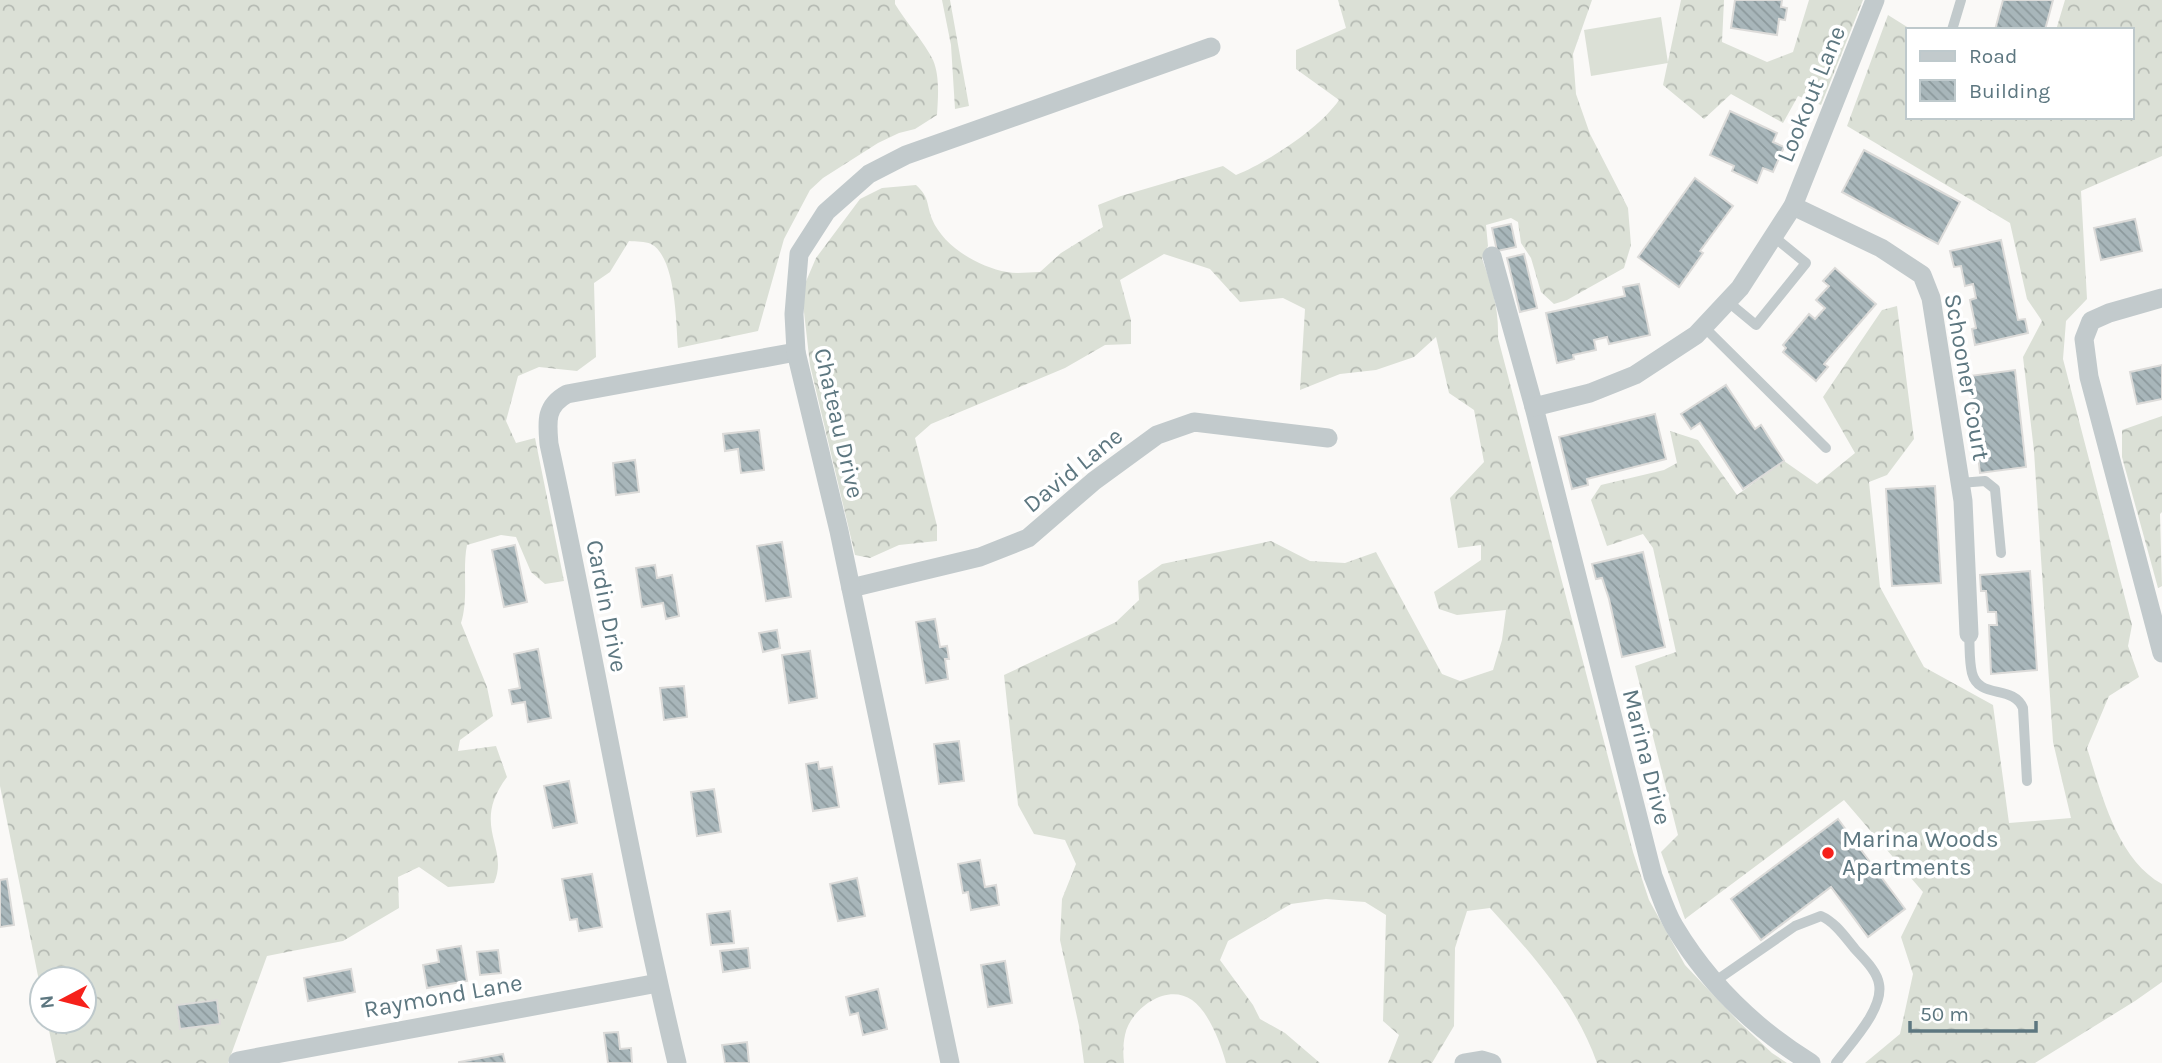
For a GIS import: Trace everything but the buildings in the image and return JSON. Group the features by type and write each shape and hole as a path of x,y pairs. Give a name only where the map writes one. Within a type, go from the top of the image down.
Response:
{"street":[{"name":"Lookout Lane","path":"1793,206 1875,0"},
{"name":"Chateau Drive","path":"950,1063 851,588 796,352 793,314 799,254 826,212 869,174 906,155 1211,47"},
{"path":"1534,407 1590,393 1634,375 1696,335 1740,288 1793,206"},
{"name":"Schooner Court","path":"1793,206 1881,248 1922,275 1931,298 1961,483 1969,634"},
{"name":"Marina Drive","path":"1492,256 1534,407 1653,876 1673,924 1713,983 1755,1023 1811,1063"},
{"path":"2161,650 2089,377 2084,339 2091,321 2109,313 2162,299"},
{"name":"Cardin Drive","path":"677,1063 658,983 583,614 549,444 547,419 550,409 558,399 567,394 796,352"},
{"name":"David Lane","path":"851,588 980,557 1028,538 1094,481 1157,435 1194,422 1328,438"},
{"name":"Raymond Lane","path":"238,1061 266,1059 658,983"},
{"path":"1464,1063 1482,1060 1492,1063"}],"lane":[{"path":"1953,28 1961,0"},
{"path":"1727,301 1756,326 1806,263 1774,237"},
{"path":"1703,326 1826,448"},
{"path":"1961,483 1985,481 1995,489 2001,553"},
{"path":"1969,634 1972,674 1976,681 1982,688 2013,696 2023,708 2027,781"},
{"path":"1713,983 1795,926 1821,916 1830,920 1865,960 1879,984 1879,998 1873,1013 1836,1063"}],"green space":[{"path":"0,0 895,0 899,11 933,60 937,73 937,115 915,129 878,143 823,178 810,190 784,239 758,331 678,348 673,292 665,262 651,244 629,241 610,272 594,283 596,357 577,371 539,367 518,376 506,421 516,443 535,438 564,581 545,584 531,572 516,537 501,535 467,545 465,604 461,623 487,687 493,716 460,740 458,751 496,746 507,777 496,794 492,809 491,823 498,858 494,883 448,887 419,867 398,877 399,908 343,941 267,956 228,1063 56,1063 50,1035 98,1035 98,965 36,965 0,786"},
{"path":"942,0 950,0 969,106 955,109 951,45"},
{"path":"1338,0 1592,0 1573,54 1576,94 1590,134 1628,208 1631,245 1624,268 1567,300 1554,304 1541,292 1531,258 1521,243 1518,222 1511,218 1486,225 1488,246 1482,259 1494,297 1498,338 1633,852 1649,900 1685,965 1739,1022 1772,1053 1787,1063 1597,1063 1565,1000 1537,961 1490,908 1467,911 1455,948 1454,1026 1432,1063 1388,1063 1399,1035 1383,1021 1386,915 1365,902 1326,899 1291,904 1228,941 1220,960 1260,1019 1285,1033 1320,1063 1226,1063 1218,1038 1204,1012 1192,1000 1172,994 1151,1001 1134,1016 1125,1035 1124,1063 1084,1063 1079,1026 1060,940 1062,899 1076,864 1065,840 1034,834 1018,805 1004,675 1116,622 1139,600 1138,581 1162,564 1271,541 1310,561 1345,563 1376,552 1442,674 1460,681 1493,670 1502,640 1506,610 1457,615 1439,609 1434,592 1481,560 1481,545 1458,548 1450,498 1484,462 1474,410 1449,393 1436,337 1414,357 1376,370 1340,374 1300,390 1305,309 1283,298 1240,302 1210,269 1164,254 1120,280 1131,320 1131,344 1105,345 1065,368 931,424 915,438 937,526 937,541 899,545 870,558 855,555 810,365 804,286 816,258 860,199 882,188 916,185 926,197 937,229 963,254 1007,272 1040,272 1061,253 1103,227 1098,205 1223,166 1236,175 1278,153 1319,122 1339,100 1296,69 1296,50 1346,28"},
{"path":"1681,0 1724,0 1722,42 1767,62 1793,52 1809,0 1863,0 1821,105 1798,96 1783,123 1731,94 1704,119 1663,85"},
{"path":"2065,0 2162,0 2162,156 2081,191 2087,299 2066,321 2063,359 2132,625 2128,646 2139,677 2109,696 2087,748 2105,805 2122,842 2146,873 2162,884 2162,982 2035,1063 1865,1063 1900,1034 1913,974 1901,937 1923,892 1844,800 1685,919 1661,852 1678,835 1635,666 1676,652 1653,548 1643,534 1607,546 1591,500 1601,485 1664,470 1677,463 1670,431 1698,440 1737,495 1784,461 1817,484 1855,453 1823,397 1882,310 1897,306 1914,439 1887,475 1869,482 1880,587 1924,667 1993,705 2009,823 2071,818 2053,742 2034,451 2023,357 2042,321 2027,299 2010,223 1847,126 1888,15 1909,28 1906,28 1906,119 2134,119 2134,28 2057,28"},
{"path":"1661,17 1668,63 1591,76 1584,30"},
{"path":"2162,416 2162,586 2158,588 2122,457 2122,430"}],"place":[{"name":"Marina Woods Apartments","path":"1828,853"}]}
